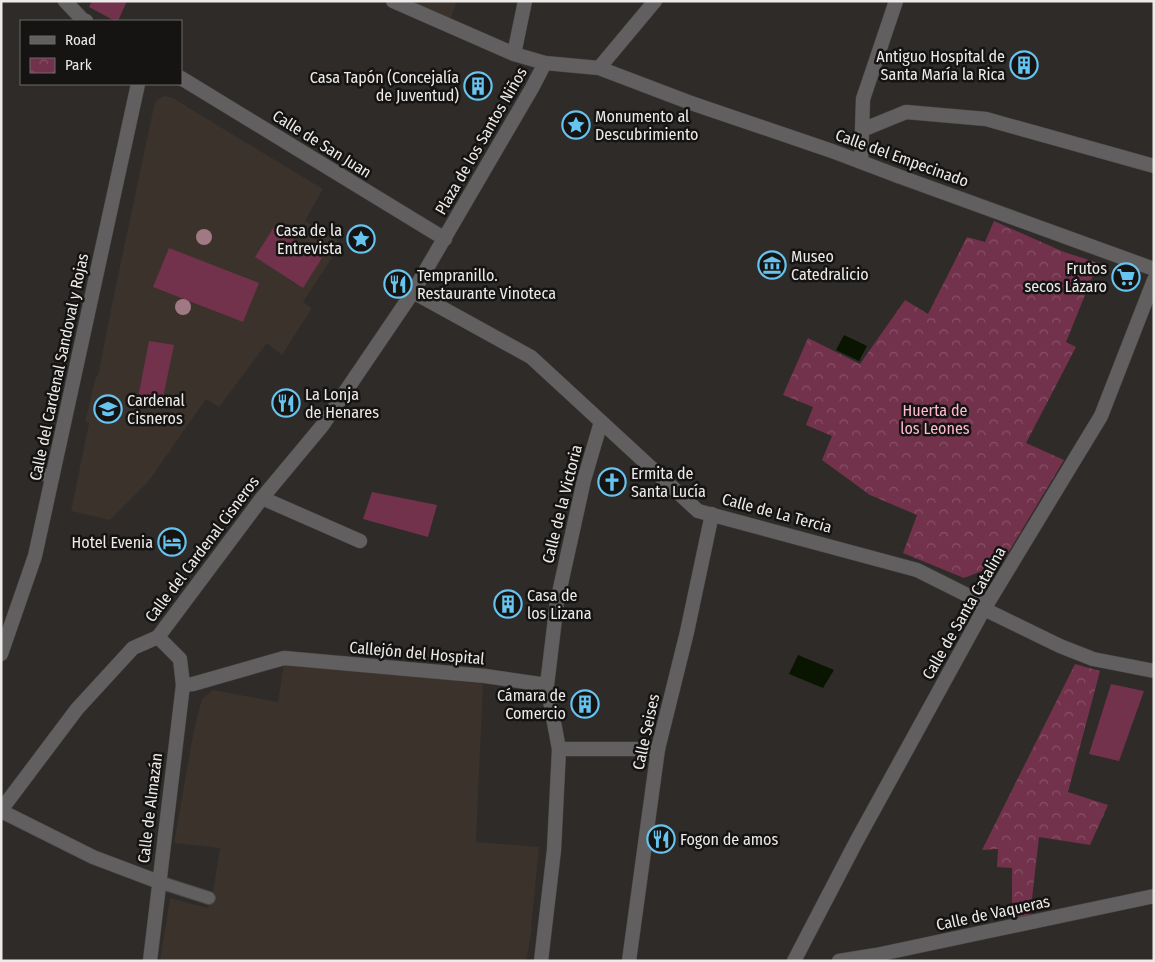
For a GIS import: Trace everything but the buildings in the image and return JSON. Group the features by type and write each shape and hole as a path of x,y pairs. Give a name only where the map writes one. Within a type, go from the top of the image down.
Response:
{"street":[{"path":"65,1 82,20"},
{"path":"393,1 514,54 545,63"},
{"path":"514,54 525,1"},
{"path":"599,68 655,1"},
{"path":"861,162 863,99 896,1"},
{"name":"Plaza de los Santos Niños","path":"413,292 545,63 599,68 638,83"},
{"name":"Calle de San Juan","path":"182,79 445,239"},
{"name":"Calle del Empecinado","path":"638,83 832,151 1154,269"},
{"name":"Calle del Cardenal Sandoval y Rojas","path":"1,654 35,556 138,85"},
{"path":"862,130 906,112 986,119 1154,166"},
{"name":"Calle de Santa Catalina","path":"794,961 856,842 984,610 1101,416 1154,280"},
{"name":"Calle de La Tercia","path":"413,292 531,357 698,511 917,570 981,602 984,610 1060,646 1093,659 1154,671"},
{"name":"Calle del Cardenal Cisneros","path":"1,811 77,709 133,648 158,637 262,498 322,426 413,292"},
{"name":"Calle de la Victoria","path":"541,961 554,850 559,749 547,685 557,602 584,480 601,422"},
{"path":"262,498 360,541"},
{"name":"Calle Seises","path":"629,961 658,749 688,632 712,514"},
{"name":"Calle de Almazán","path":"150,961 183,685 180,659 158,637"},
{"name":"Callejón del Hospital","path":"183,685 193,684 284,658 485,676 547,685"},
{"path":"559,749 658,749"},
{"path":"1,811 93,857 159,882"},
{"name":"Calle de Vaqueras","path":"839,961 876,958 1154,896"}],"lane":[{"path":"36,473 53,476"},
{"path":"159,882 209,898"}],"shaded area":[{"path":"408,1 457,1 450,20"},
{"path":"164,96 171,97 323,189 305,221 342,243 303,302 312,308 282,355 267,343 219,407 206,399 148,482 110,520 71,511 89,423 85,422 96,376 98,376 154,106 156,101"},
{"path":"844,335 867,346 859,361 836,350"},
{"path":"798,655 834,670 823,688 789,674"},
{"path":"300,663 483,684 476,842 539,847 532,929 526,961 160,961 170,898 208,908 213,892 220,848 174,843 194,729 202,699 213,690 278,702 284,664"}],"green space":[{"path":"92,1 127,1 118,20 113,20 89,7"},
{"name":"Huerta de los Leones","path":"994,221 1064,252 1098,263 1066,342 1076,347 1026,443 1064,460 1002,563 964,578 903,553 917,515 870,495 822,460 832,436 806,425 813,407 783,395 808,338 860,364 905,300 928,314 967,237 985,242"},
{"path":"274,227 322,258 303,288 255,257"},
{"path":"169,248 259,283 243,322 153,287"},
{"path":"149,341 174,345 161,407 137,403"},
{"path":"372,492 437,505 428,537 363,519"},
{"path":"1075,664 1100,671 1068,792 1108,805 1090,845 1039,837 1030,916 1012,920 1012,868 997,867 998,849 982,850"},
{"path":"1111,684 1144,691 1119,761 1089,754"}],"place":[{"name":"Antiguo Hospital de Santa María la Rica","path":"1024,65"},
{"name":"Casa Tapón (Concejalía de Juventud)","path":"478,86"},
{"name":"Monumento al Descubrimiento","path":"576,125"},
{"name":"Casa de la Entrevista","path":"361,239"},
{"name":"Museo Catedralicio","path":"772,265"},
{"name":"Frutos secos Lázaro","path":"1126,277"},
{"name":"Tempranillo. Restaurante Vinoteca","path":"398,284"},
{"name":"La Lonja de Henares","path":"286,403"},
{"name":"Cardenal Cisneros","path":"108,409"},
{"name":"Ermita de Santa Lucía","path":"612,482"},
{"name":"Hotel Evenia","path":"172,542"},
{"name":"Casa de los Lizana","path":"508,604"},
{"name":"Cámara de Comercio","path":"585,704"},
{"name":"Fogon de amos","path":"661,839"}]}
